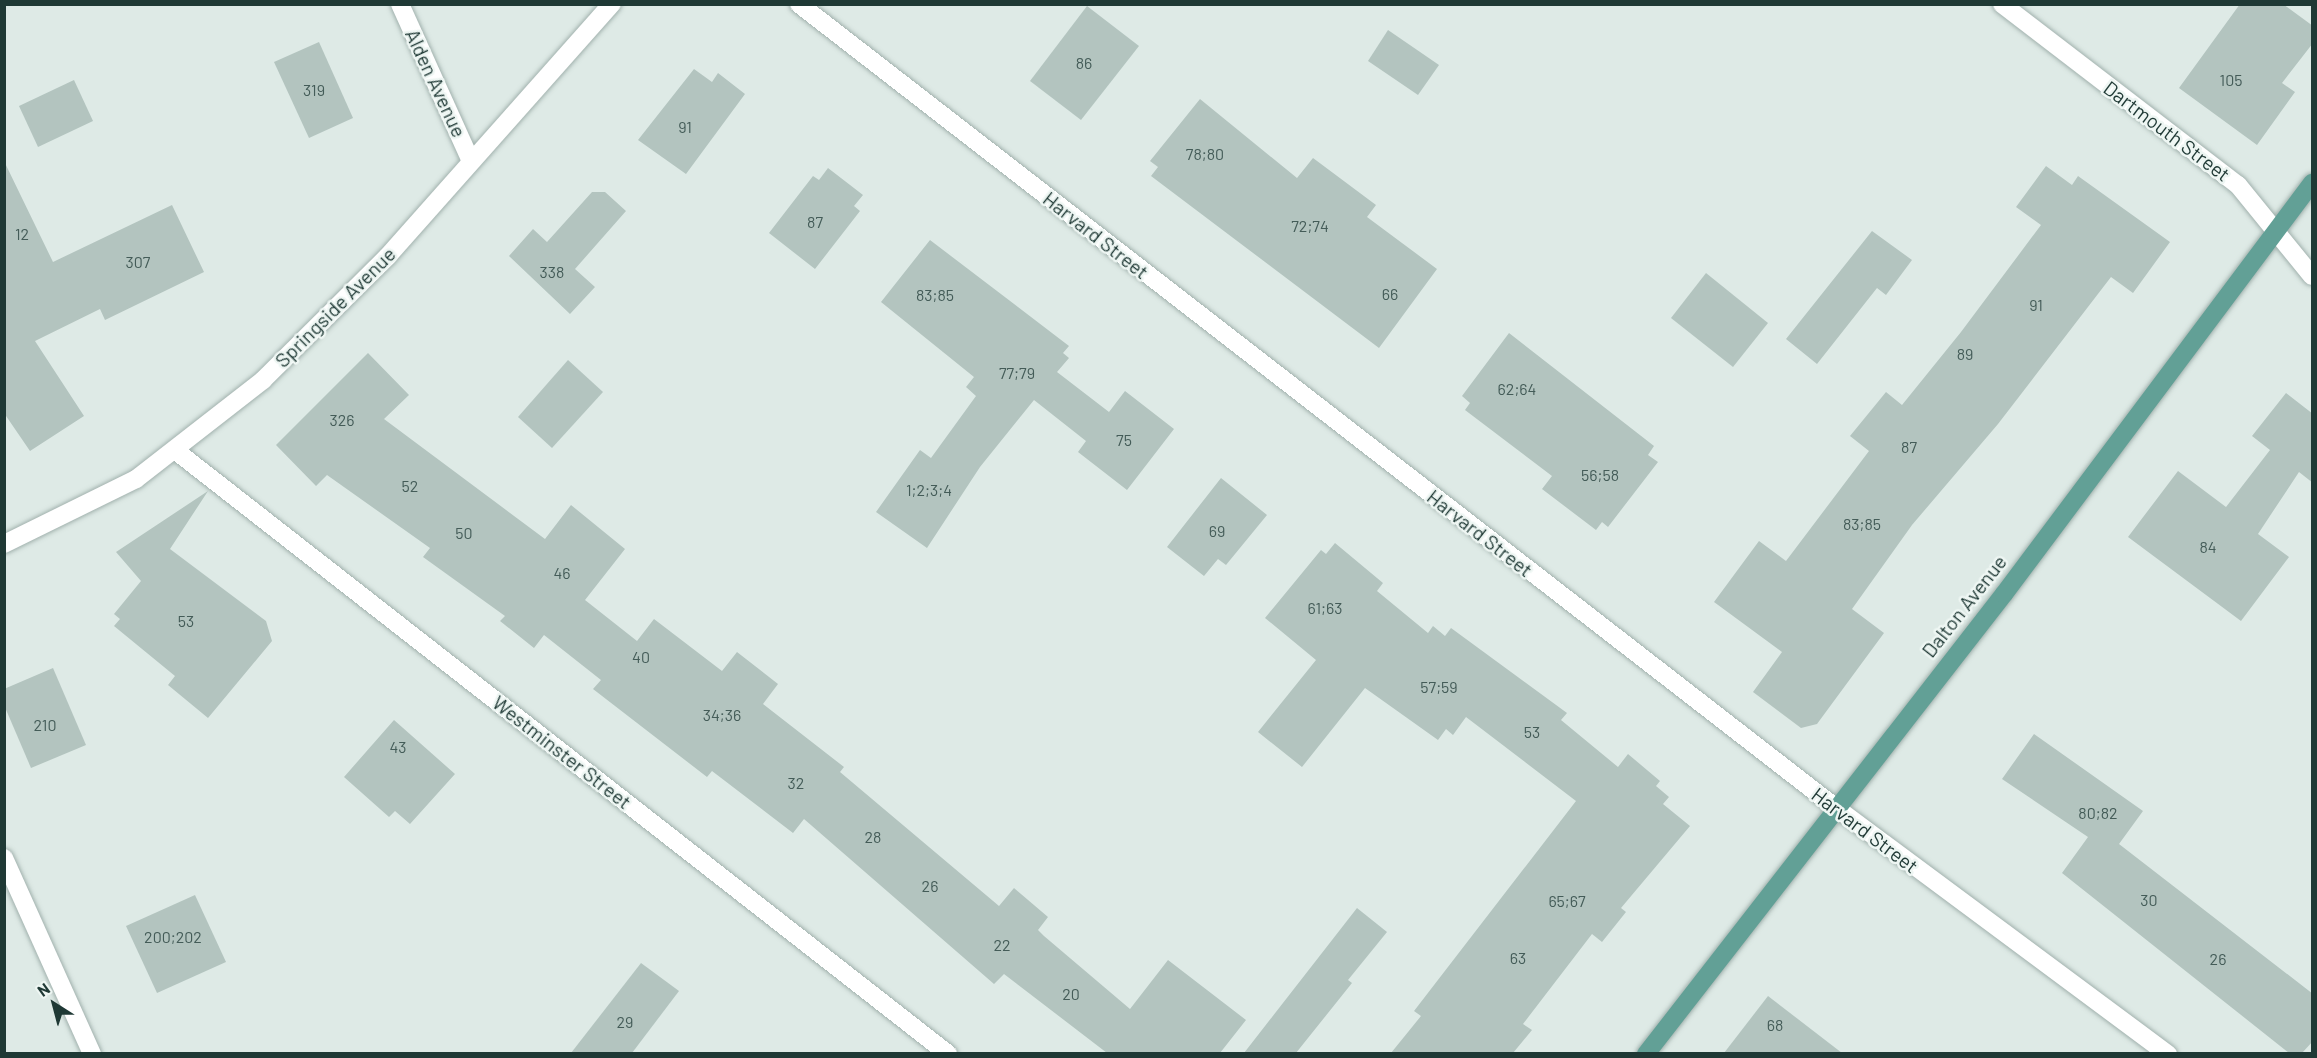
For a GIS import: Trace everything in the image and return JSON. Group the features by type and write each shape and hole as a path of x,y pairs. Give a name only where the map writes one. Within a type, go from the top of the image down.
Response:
{"main road":[{"name":"Dalton Avenue","path":"1646,1053 1835,807 2004,594 2313,183"}],"street":[{"name":"Alden Avenue","path":"400,4 471,161"},
{"name":"Springside Avenue","path":"6,540 136,479 263,381 387,257 612,4"},
{"name":"Harvard Street","path":"799,4 1835,807 2168,1053"},
{"name":"Dartmouth Street","path":"2002,4 2238,185 2274,233 2313,276"},
{"name":"Westminster Street","path":"176,450 948,1053"},
{"path":"4,858 92,1053"}],"building":[{"path":"2240,4 2283,4 2313,26 2313,43 2282,83 2295,92 2257,145 2179,88"},
{"path":"1087,6 1139,46 1081,120 1030,81"},
{"path":"1388,30 1439,65 1418,95 1368,61"},
{"path":"319,42 353,118 309,138 274,62"},
{"path":"694,69 712,82 718,73 745,94 686,174 638,140"},
{"path":"74,80 93,121 38,147 19,106"},
{"path":"1200,99 1297,178 1313,158 1376,205 1367,217 1437,269 1379,348 1151,176 1158,167 1150,161"},
{"path":"4,161 53,262 172,205 204,272 105,320 100,309 35,341 84,416 30,451 4,413"},
{"path":"2046,166 2072,185 2078,176 2170,242 2133,293 2111,277 1998,424 1912,525 1852,609 1884,633 1817,724 1801,728 1753,692 1782,652 1714,602 1759,541 1786,561 1869,451 1850,436 1886,392 1902,405 1961,332 2041,225 2016,207"},
{"path":"828,168 863,195 854,206 860,211 815,269 769,233 813,176 819,180"},
{"path":"592,192 605,192 626,211 575,269 595,287 570,314 509,256 533,229 547,242"},
{"path":"1872,231 1912,260 1886,295 1877,288 1817,364 1786,339"},
{"path":"930,240 1069,346 1063,353 1069,358 1057,372 1109,412 1125,391 1174,429 1127,490 1078,452 1086,441 1034,400 980,467 927,548 876,512 920,450 931,458 976,396 966,387 974,377 881,302"},
{"path":"1706,273 1768,323 1733,367 1671,318"},
{"path":"1509,333 1654,446 1648,455 1658,462 1608,527 1602,522 1596,530 1542,489 1552,476 1465,410 1470,403 1462,396"},
{"path":"368,353 409,395 384,419 545,539 571,505 625,549 585,600 637,641 654,619 722,671 737,652 778,684 763,704 844,767 840,772 999,906 1014,888 1048,917 1038,930 1130,1009 1168,960 1246,1020 1220,1053 1107,1053 1004,974 994,984 804,819 793,833 712,771 707,777 593,689 601,680 544,635 534,648 500,621 505,616 423,557 430,548 327,475 316,486 276,445"},
{"path":"568,360 603,392 552,448 518,417"},
{"path":"2286,393 2313,414 2313,483 2299,472 2258,534 2289,557 2241,621 2128,537 2178,471 2226,507 2270,450 2252,436"},
{"path":"1221,478 1267,515 1226,565 1218,559 1204,576 1167,547"},
{"path":"208,491 170,549 266,621 272,641 208,718 168,685 175,676 114,626 120,619 114,614 141,581 116,552"},
{"path":"1335,543 1383,583 1377,591 1428,633 1433,626 1445,636 1451,628 1567,713 1561,720 1618,767 1628,754 1660,781 1656,786 1669,797 1663,804 1690,826 1621,908 1626,912 1602,942 1592,934 1523,1024 1532,1030 1513,1053 1391,1053 1421,1016 1414,1011 1576,801 1466,717 1453,735 1446,729 1438,740 1365,688 1302,767 1258,732 1316,660 1265,618 1321,550 1326,554"},
{"path":"53,668 86,745 31,768 4,705 4,689"},
{"path":"394,720 455,774 410,824 395,811 389,817 344,777"},
{"path":"2034,734 2143,811 2119,844 2313,994 2313,1041 2302,1053 2289,1053 2062,873 2088,837 2002,779"},
{"path":"195,895 226,962 157,993 126,926"},
{"path":"1357,908 1387,932 1348,980 1352,983 1296,1053 1244,1053"},
{"path":"641,963 679,991 632,1053 571,1053"},
{"path":"1768,996 1842,1053 1724,1053"}]}
